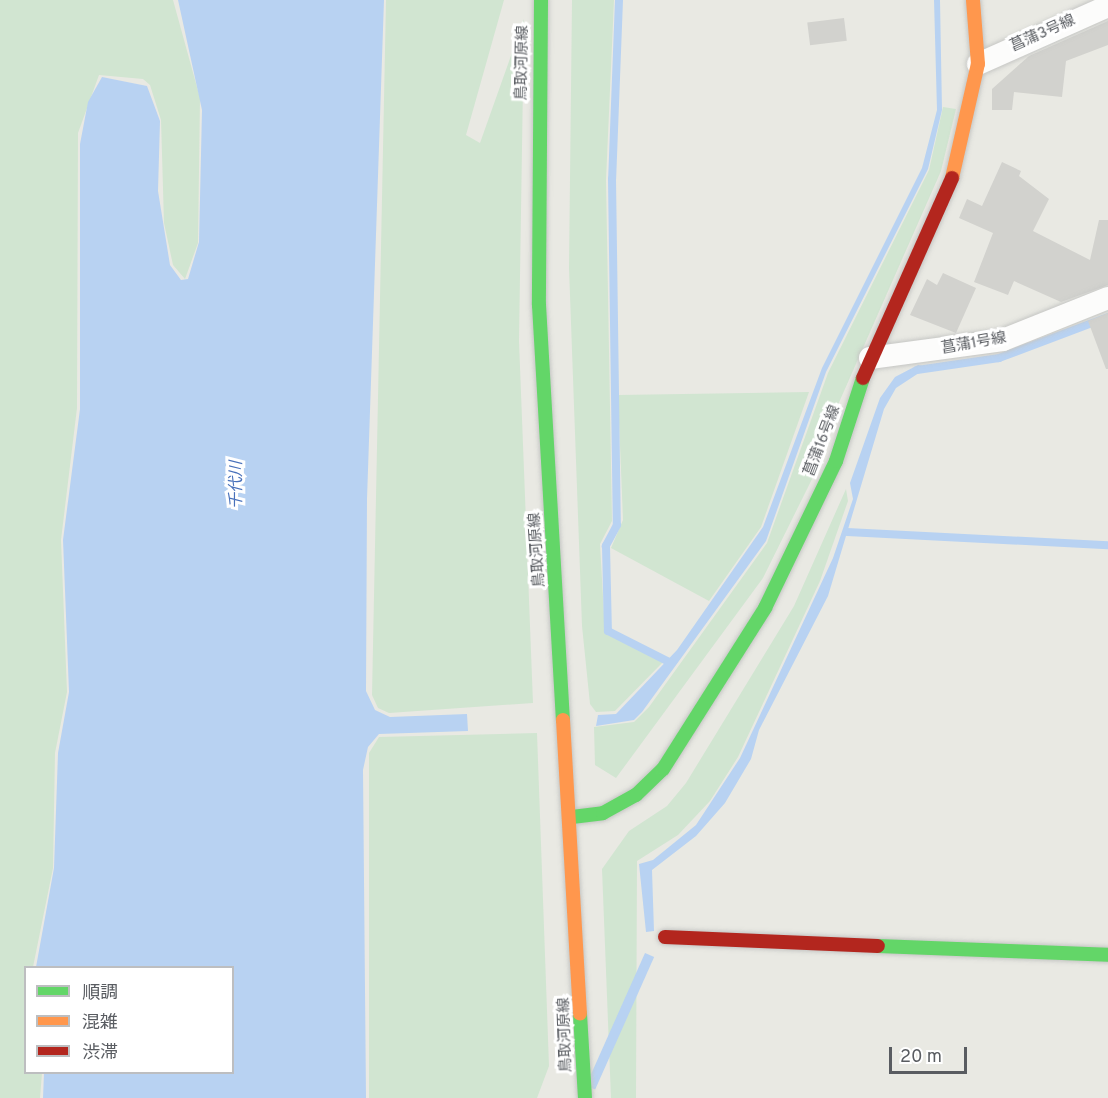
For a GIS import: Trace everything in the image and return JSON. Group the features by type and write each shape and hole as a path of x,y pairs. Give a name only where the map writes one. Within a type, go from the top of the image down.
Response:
{"street":[{"name":"鳥取河原線","path":"541,0 540,305 572,817 585,1098"},
{"name":"菖蒲16号線","path":"572,817 603,813 636,795 663,769 765,608 836,461 870,358 959,163 978,64 973,0"},
{"name":"菖蒲3号線","path":"978,64 1108,6"},
{"name":"菖蒲1号線","path":"870,358 1003,340 1108,298"},
{"path":"664,937 1108,955"}],"green space":[{"path":"0,0 173,0 200,98 198,243 185,279 173,265 164,223 161,120 150,85 143,79 99,75 78,133 77,408 61,540 67,692 55,753 53,868 33,966 24,966 24,1074 42,1074 40,1098 0,1098"},
{"path":"386,0 504,0 466,135 480,143 524,19 519,341 533,703 389,713 378,708 372,695"},
{"path":"572,0 614,0 606,180 612,521 600,544 605,632 663,662 615,711 596,712 590,704 582,626 569,268"},
{"path":"943,107 956,109 941,171 837,407 813,477 763,578 616,778 595,765 594,727 634,722 649,707 767,543 828,373 929,170"},
{"path":"809,392 761,527 709,601 611,548 623,520 618,395"},
{"path":"846,489 848,501 820,581 738,757 710,801 678,835 637,861 636,1098 611,1098 602,869 629,831 667,806 686,783 794,606"},
{"path":"537,733 549,1066 537,1098 369,1098 369,753 379,737"}],"water":[{"name":"千代川","path":"178,0 384,0 367,499 366,691 375,710 390,717 467,714 468,731 379,734 368,747 363,770 366,1098 43,1098 44,1074 234,1074 234,966 36,966 54,868 58,753 69,692 63,540 80,409 80,144 88,102 102,77 147,86 160,121 158,191 170,265 181,280 188,279 199,242 202,110"},
{"path":"934,0 940,0 942,110 928,169 826,372 766,541 642,712 634,720 596,726 598,715 616,714 677,650 763,527 822,368 922,168 937,110"},
{"path":"918,365 928,367 896,388 884,409 828,596 759,730 751,759 725,803 696,836 652,870 654,931 646,932 639,864 653,860 696,825 740,758 833,558 853,499 850,483 880,398 895,377"},
{"path":"645,953 654,957 595,1090 586,1085"}],"building":[{"path":"844,18 847,41 810,45 807,23"},
{"path":"1108,21 1108,45 1066,61 1062,97 1014,92 1012,110 992,110 992,89 1029,56"},
{"path":"1002,162 1021,171 1019,176 1049,199 1033,231 1090,260 1099,220 1108,220 1108,285 1061,302 1014,281 1008,295 974,282 993,233 959,218 967,199 982,206"},
{"path":"943,273 976,288 956,333 910,315 927,279 937,285"},
{"path":"1108,313 1108,369 1106,369 1088,321"}],"waterway":[{"path":"619,0 612,179 617,525 606,546 608,631 671,663"},
{"path":"917,370 999,358 1108,317"},
{"path":"847,532 1108,545"}],"traffic: fast":[{"path":"541,0 539,305 563,720"},
{"path":"572,817 603,813 636,795 663,769 765,608 836,461 863,378"},
{"path":"878,946 1108,955"},
{"path":"580,1014 585,1098"}],"traffic: slow":[{"path":"952,178 978,64 973,0"},
{"path":"563,720 580,1014"}],"traffic: jam":[{"path":"863,378 952,178"},
{"path":"665,937 878,946"}]}
